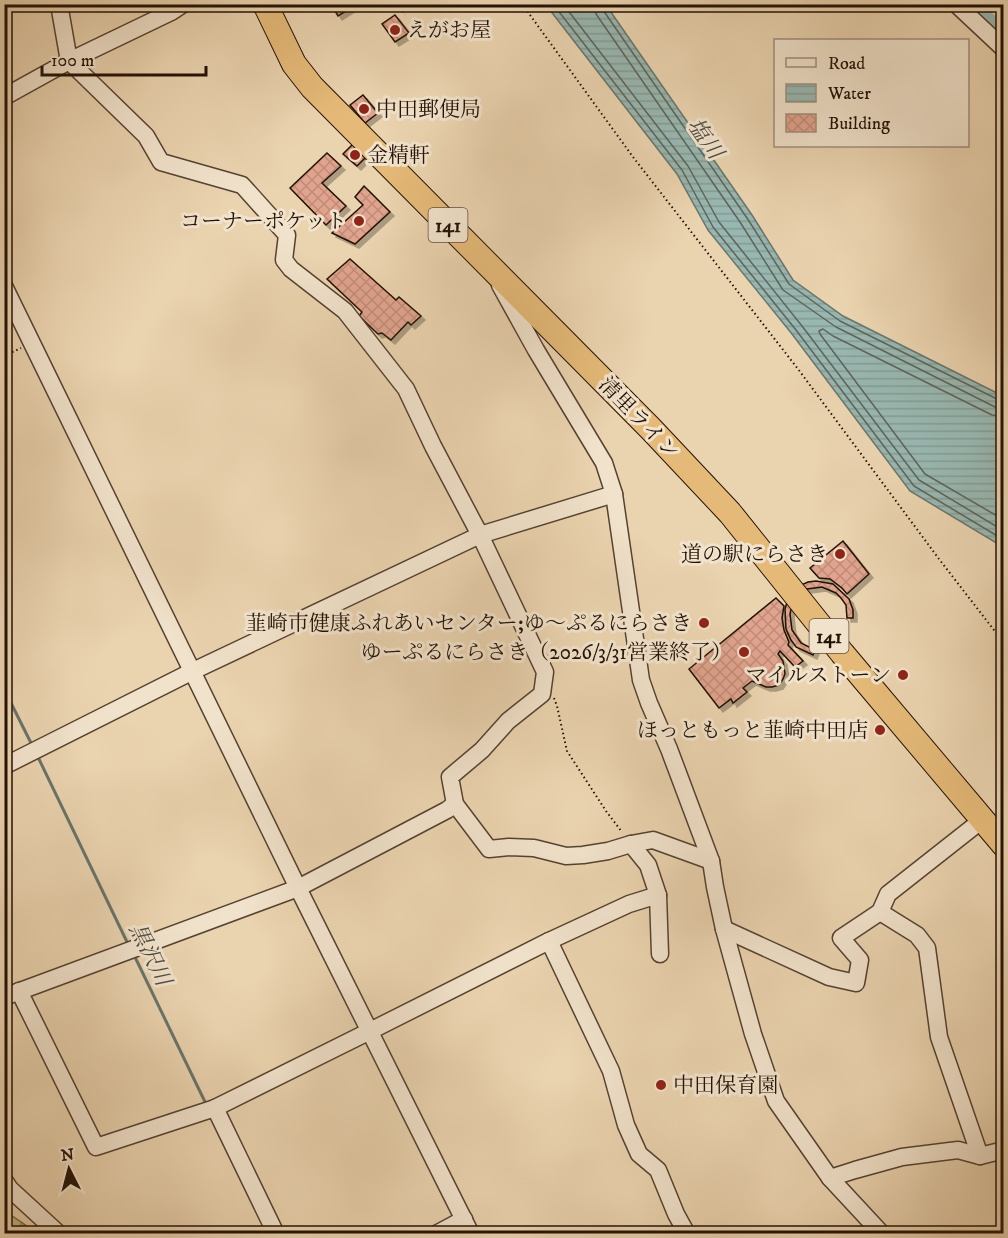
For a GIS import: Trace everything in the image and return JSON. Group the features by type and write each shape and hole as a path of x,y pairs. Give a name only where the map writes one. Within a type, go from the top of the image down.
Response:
{"highway":[{"name":"清里ライン","path":"265,4 294,64 312,87 651,429 730,513 842,653 1004,845"}],"street":[{"path":"59,4 69,61 146,136 161,162 242,185 287,235 284,260 291,269 345,311 406,389 480,535 545,672 542,694 508,721 482,750 450,777 455,804 489,849 534,848 566,856 609,851 653,840 711,861"},
{"path":"4,97 69,61 183,4"},
{"path":"956,4 1004,49"},
{"path":"492,270 536,350 604,463 614,494 641,680 711,861 724,929 753,1034 776,1101 830,1178 882,1233"},
{"path":"4,286 298,888 468,1226 436,1233"},
{"path":"4,766 193,671 480,535 614,494"},
{"path":"455,804 298,888 12,994 96,1147 214,1108 549,941 629,904 658,895"},
{"path":"724,929 829,977 856,983 860,960 841,938 880,912 888,894 982,820"},
{"path":"631,844 648,865 658,895 660,954"},
{"path":"880,912 917,935 927,948 939,1037 980,1156"},
{"path":"549,941 610,1071 626,1125 639,1154 658,1170 676,1214 687,1233"},
{"path":"214,1108 276,1233"},
{"path":"830,1178 902,1157 958,1150 980,1156 1004,1150"},
{"path":"4,1180 10,1189 59,1233"}],"path":[{"path":"397,4 405,15"},
{"path":"522,4 633,157 798,369 1004,643"},
{"path":"988,4 1004,19"},
{"path":"4,356 32,343"},
{"path":"545,672 557,706 567,751 631,844"}],"green space":[{"path":"5,1211 37,1233 5,1233"}],"water":[{"path":"546,5 606,5 752,215 793,280 843,316 1003,396 1003,547 910,491 792,334 708,230 677,174"}],"building":[{"path":"331,4 357,4 338,16"},
{"path":"395,15 409,33 395,42 382,24"},
{"name":"中田郵便局","path":"363,95 378,113 365,123 350,105"},
{"name":"金精軒","path":"353,144 366,157 357,166 343,154"},
{"path":"327,153 341,166 322,183 346,206 326,225 290,188"},
{"path":"364,186 390,212 355,244 332,233 363,205 355,197"},
{"path":"350,259 396,300 399,297 421,316 411,325 408,322 391,340 382,333 378,334 359,316 362,312 327,279"},
{"name":"道の駅にらさき","path":"843,541 869,574 847,594 830,579 819,578 810,568"},
{"path":"816,581 833,584 849,599 853,618 847,618 846,605 836,593 822,587 807,589 801,594 792,605 790,614 792,630 801,643 815,650 813,655 796,647 791,640 786,629 785,609 787,602 799,586"},
{"name":"ゆーぷるにらさき（2026/3/31営業終了）","path":"776,598 784,606 782,618 788,645 803,661 795,667 780,651 778,654 783,661 785,674 779,685 766,687 752,681 743,688 747,692 733,703 731,699 719,708 689,669"}],"waterway":[{"path":"968,4 1004,38"},
{"name":"黒沢川","path":"4,689 33,747"},
{"name":"黒沢川","path":"37,755 128,944"},
{"name":"黒沢川","path":"134,955 207,1106"}],"place":[{"name":"えがお屋","path":"395,30"},
{"name":"中田郵便局","path":"364,109"},
{"name":"金精軒","path":"355,155"},
{"name":"コーナーポケット","path":"359,221"},
{"name":"道の駅にらさき","path":"840,554"},
{"name":"韮崎市健康ふれあいセンター;ゆ～ぷるにらさき","path":"704,623"},
{"name":"ゆーぷるにらさき（2026/3/31営業終了）","path":"744,652"},
{"name":"マイルストーン","path":"903,675"},
{"name":"ほっともっと韮崎中田店","path":"880,730"},
{"name":"中田保育園","path":"661,1085"}],"water label":[{"name":"塩川","path":"706,138"}]}
